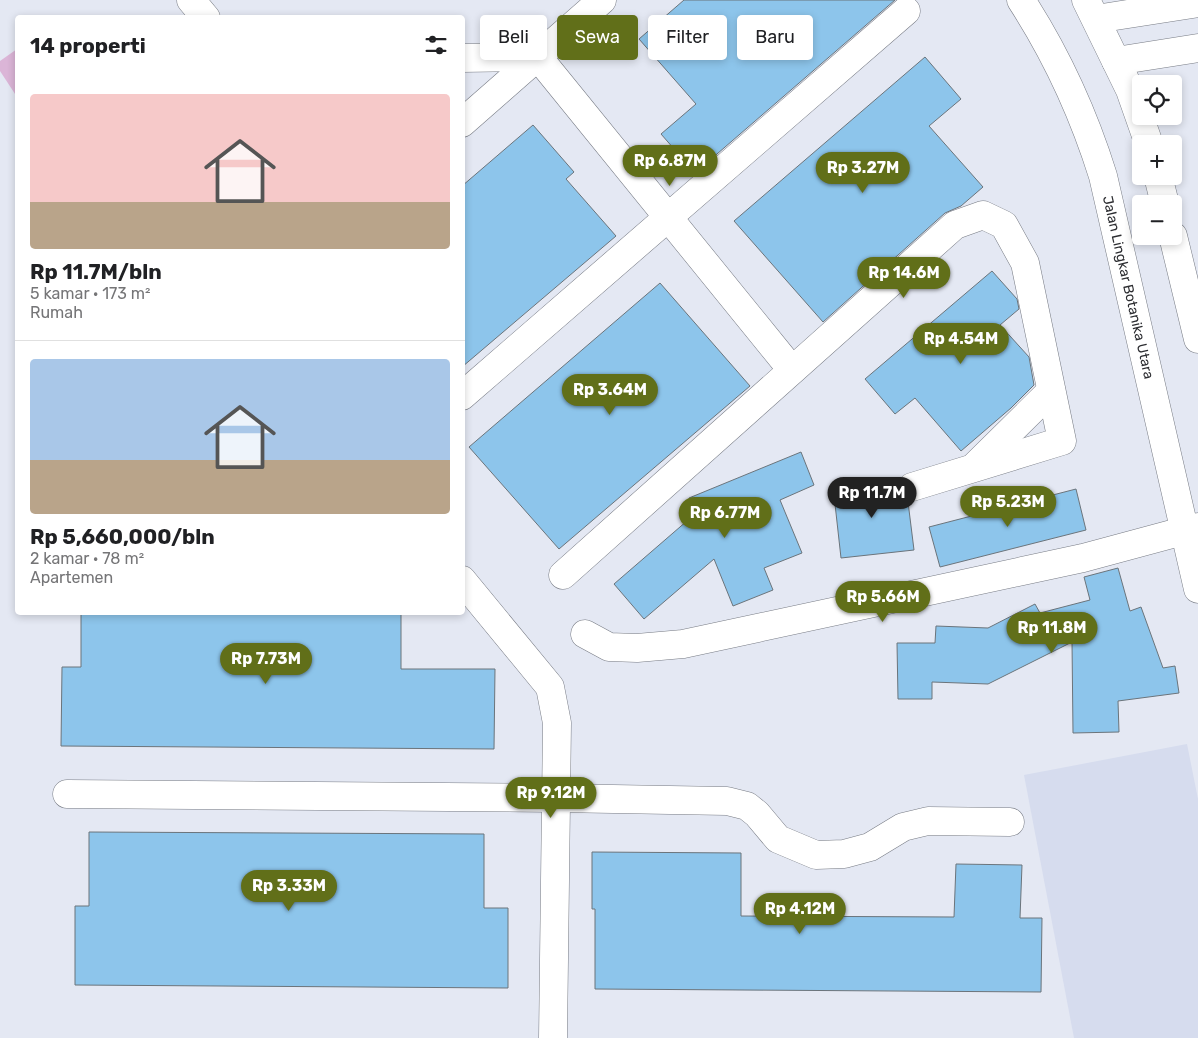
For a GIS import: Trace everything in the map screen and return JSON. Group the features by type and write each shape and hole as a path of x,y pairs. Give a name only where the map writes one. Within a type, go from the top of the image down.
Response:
{"street":[{"path":"191,0 204,15"},
{"path":"547,49 602,0"},
{"name":"Jalan Lingkar Botanika Utara","path":"1021,0 1038,26 1081,110 1097,158 1191,529 1198,589"},
{"path":"1146,135 1130,90 1091,10 1198,3"},
{"path":"465,393 906,11"},
{"path":"1116,60 1198,48"},
{"path":"465,58 480,58"},
{"path":"465,120 535,60"},
{"path":"540,60 792,370"},
{"path":"562,576 955,225 983,215 1004,225 1025,263 1062,441 912,487"},
{"path":"1175,245 1198,339"},
{"path":"972,469 1051,391"},
{"path":"585,634 609,647 637,648 684,644 1083,558 1191,529"},
{"path":"465,584 550,687 557,723 552,1038"},
{"path":"67,794 727,801 747,806 757,814 778,839 816,855 844,854 870,847 903,826 928,821 1010,822"}],"shaded area":[{"path":"15,50 15,94 0,71 0,61"},
{"path":"1187,744 1198,799 1198,1038 1074,1038 1024,775"}],"building":[{"path":"684,0 895,0 695,173 661,134 696,104 657,60 727,60 727,15 667,15"},
{"path":"648,31 648,49 639,39"},
{"path":"925,57 961,99 929,126 983,187 961,206 945,213 823,322 734,221"},
{"path":"533,125 574,172 566,179 616,236 465,364 465,183"},
{"path":"992,271 1017,299 1019,309 1000,325 1029,357 1034,385 1011,408 961,451 915,398 895,414 865,379"},
{"path":"660,283 750,386 559,549 469,447"},
{"path":"801,452 814,485 780,500 802,553 764,568 773,590 733,606 714,559 644,619 614,584 695,514 689,498"},
{"path":"900,478 897,484 897,491 901,498 908,502 914,550 841,558 833,486"},
{"path":"1076,489 1086,530 940,567 929,527"},
{"path":"1118,568 1130,611 1141,607 1163,668 1175,666 1179,693 1118,701 1119,732 1073,733 1072,642 988,684 932,682 932,699 898,699 897,643 935,643 936,626 988,628 1035,604 1040,613 1090,600 1084,577"},
{"path":"81,615 401,615 401,669 495,669 494,749 61,746 62,667 81,667"},
{"path":"89,832 484,834 484,908 508,908 508,988 75,985 75,906 89,906"},
{"path":"592,852 741,853 741,916 954,917 956,864 1022,865 1020,918 1042,918 1041,992 595,989 595,909 592,909"}]}
